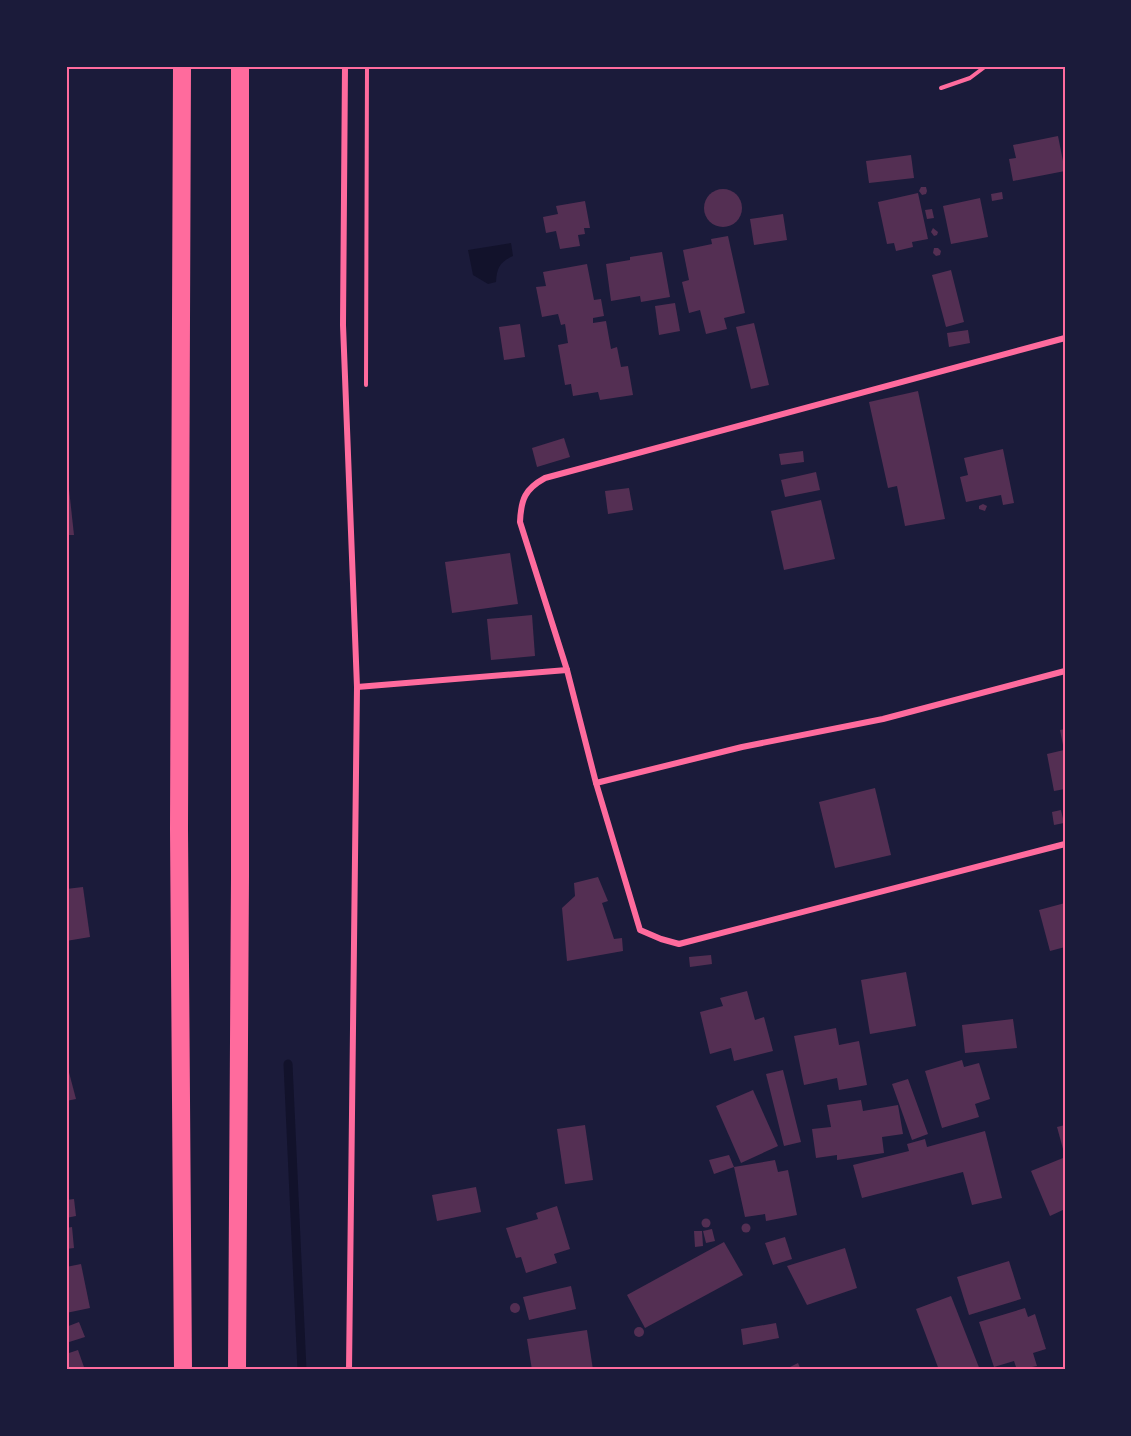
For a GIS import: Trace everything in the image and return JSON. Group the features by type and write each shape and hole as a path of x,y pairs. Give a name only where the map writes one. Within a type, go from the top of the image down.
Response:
{"highway":[{"path":"182,66 179,829 183,1370"},
{"path":"237,1370 240,878 240,66"}],"street":[{"path":"345,66 343,325 357,687 349,1370"},
{"path":"1065,338 545,478 532,485 521,505 520,522 567,670 596,783 640,930 679,944 1065,844"},
{"path":"357,687 567,670"},
{"path":"596,783 742,747 883,719 1065,671"}],"path":[{"path":"366,386 367,66"},
{"path":"941,88 970,78 986,66"}],"shaded area":[{"path":"511,243 513,256 500,266 496,282 488,284 473,275 468,250"}],"building":[{"path":"1058,136 1065,171 1013,181 1009,159 1016,158 1013,145"},
{"path":"911,155 914,178 869,183 866,161"},
{"path":"921,187 926,187 926,194 922,195 919,191"},
{"path":"723,189 737,194 742,208 737,222 723,227 709,222 704,208 709,194"},
{"path":"1002,192 1003,199 992,201 991,194"},
{"path":"918,193 928,239 912,242 913,247 896,251 894,243 887,244 878,202"},
{"path":"980,198 988,237 951,244 943,206"},
{"path":"585,201 590,228 584,228 585,234 578,235 580,246 560,249 556,231 546,233 543,217 558,214 556,206"},
{"path":"932,209 934,218 927,219 925,210"},
{"path":"783,214 787,240 754,245 750,219"},
{"path":"933,228 938,232 934,236 931,232"},
{"path":"728,236 745,313 724,318 727,329 706,334 700,310 689,313 682,282 689,280 683,250 712,244 711,239"},
{"path":"934,248 941,251 940,255 936,256 933,253"},
{"path":"662,252 670,297 641,302 640,296 611,301 606,264 630,260 630,257"},
{"path":"587,264 594,300 601,299 604,316 593,318 593,323 606,321 611,349 617,347 621,367 628,366 633,395 600,400 598,392 573,396 571,384 565,385 558,345 568,343 565,324 561,325 558,314 542,317 536,287 546,286 543,272"},
{"path":"951,270 964,322 946,327 932,275"},
{"path":"675,303 680,331 659,335 655,306"},
{"path":"754,323 769,385 751,389 736,327"},
{"path":"520,324 525,357 504,360 499,327"},
{"path":"968,330 970,343 949,347 947,333"},
{"path":"918,391 945,519 905,526 897,486 888,488 869,402"},
{"path":"564,438 570,457 537,467 532,448"},
{"path":"1003,449 1014,503 1003,505 1001,495 966,502 960,477 968,475 964,458"},
{"path":"803,451 804,462 781,465 779,454"},
{"path":"816,472 820,490 785,497 781,480"},
{"path":"66,480 68,480 74,535 66,535"},
{"path":"629,488 633,510 608,514 605,491"},
{"path":"821,500 835,559 784,570 771,511"},
{"path":"983,504 987,506 985,511 979,509 979,506"},
{"path":"510,553 518,604 452,613 445,562"},
{"path":"532,615 535,656 491,660 487,619"},
{"path":"1065,729 1065,789 1054,791 1047,754 1064,750 1060,730"},
{"path":"875,788 891,855 835,868 819,802"},
{"path":"1061,810 1064,823 1054,825 1052,812"},
{"path":"598,877 608,901 602,903 614,939 622,938 623,951 567,961 562,908 575,896 574,883"},
{"path":"83,887 90,937 66,941 66,889"},
{"path":"1065,903 1065,947 1050,951 1039,910"},
{"path":"711,955 712,964 690,967 689,957"},
{"path":"906,972 916,1026 870,1034 861,980"},
{"path":"747,991 755,1020 764,1017 773,1051 734,1061 731,1048 710,1054 700,1012 723,1006 720,998"},
{"path":"1013,1019 1017,1048 965,1053 962,1025"},
{"path":"836,1028 839,1045 859,1041 867,1085 839,1090 837,1078 804,1085 794,1036"},
{"path":"962,1060 964,1067 979,1063 990,1099 975,1104 979,1117 942,1128 925,1071"},
{"path":"66,1061 76,1099 66,1101"},
{"path":"783,1070 801,1142 784,1146 766,1074"},
{"path":"908,1079 928,1134 912,1140 892,1084"},
{"path":"753,1090 778,1146 741,1163 716,1106"},
{"path":"861,1100 863,1111 898,1105 903,1134 882,1137 884,1153 837,1160 837,1155 816,1158 812,1129 831,1127 827,1105"},
{"path":"585,1125 593,1180 565,1184 557,1129"},
{"path":"1065,1125 1065,1149 1063,1149 1057,1127"},
{"path":"985,1131 1002,1198 972,1205 963,1172 862,1198 853,1165 909,1151 907,1144 925,1139 927,1147"},
{"path":"729,1155 734,1167 714,1174 709,1160"},
{"path":"1063,1158 1065,1162 1065,1209 1050,1216 1031,1171"},
{"path":"775,1160 778,1172 788,1170 797,1215 766,1221 765,1214 745,1217 734,1167"},
{"path":"476,1187 481,1212 437,1221 432,1195"},
{"path":"74,1199 76,1216 66,1218 66,1200"},
{"path":"557,1206 570,1249 554,1254 557,1263 526,1273 521,1257 516,1258 506,1228 538,1219 536,1213"},
{"path":"706,1219 710,1223 706,1227 702,1223"},
{"path":"746,1223 751,1228 746,1233 741,1228"},
{"path":"72,1227 74,1248 66,1249 66,1228"},
{"path":"712,1229 715,1241 706,1243 703,1231"},
{"path":"694,1231 702,1231 703,1246 695,1247"},
{"path":"785,1237 792,1259 773,1265 765,1243"},
{"path":"724,1242 743,1275 645,1328 627,1295"},
{"path":"845,1248 857,1288 807,1305 787,1266"},
{"path":"1009,1261 1021,1299 969,1315 957,1277"},
{"path":"81,1264 90,1308 66,1313 66,1267"},
{"path":"571,1286 576,1309 529,1320 523,1297"},
{"path":"951,1296 980,1370 939,1370 916,1309"},
{"path":"515,1303 519,1304 519,1312 515,1313 511,1312 510,1308 511,1304"},
{"path":"1025,1308 1028,1317 1035,1314 1046,1349 1033,1353 1037,1366 1017,1370 1014,1361 994,1367 979,1322"},
{"path":"79,1322 85,1337 66,1343 66,1327"},
{"path":"776,1323 779,1338 743,1345 741,1329"},
{"path":"639,1327 644,1332 639,1337 634,1332"},
{"path":"587,1330 593,1370 532,1370 527,1339"},
{"path":"78,1350 85,1370 66,1370 66,1354"},
{"path":"798,1363 801,1370 784,1370"}],"waterway":[{"path":"288,1064 302,1370"}]}
